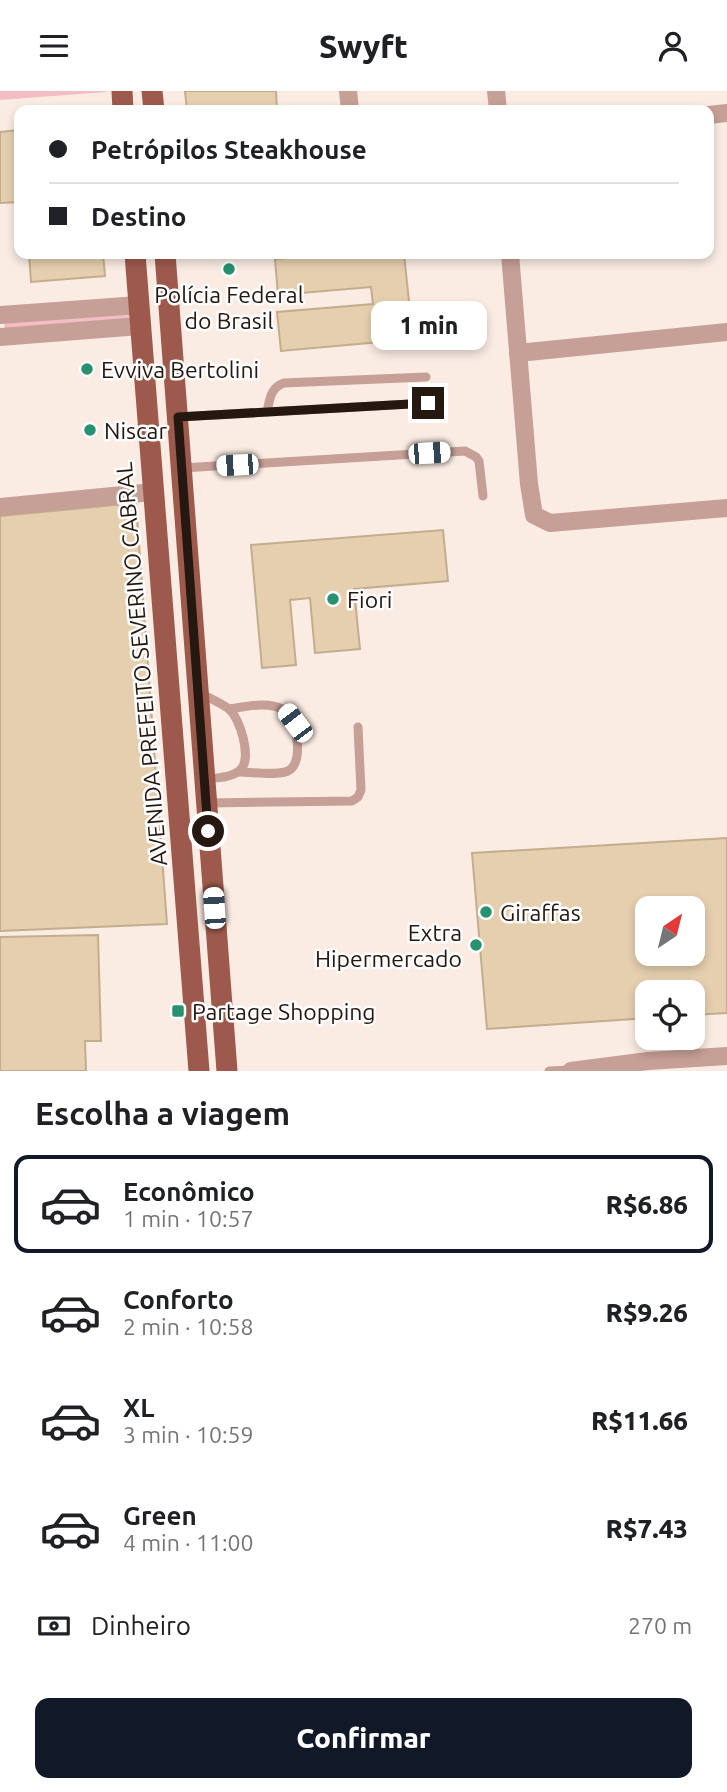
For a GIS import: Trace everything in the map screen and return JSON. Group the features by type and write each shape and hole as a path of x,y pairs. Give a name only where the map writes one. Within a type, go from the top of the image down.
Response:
{"main road":[{"name":"AVENIDA PREFEITO SEVERINO CABRAL","path":"135,259 199,1071"},
{"path":"165,259 226,1071"}],"street":[{"path":"510,259 529,484 534,515 550,523 727,508"},
{"path":"1,315 140,315 2,337 1,315"},
{"path":"518,353 727,332"},
{"path":"0,507 153,492"},
{"path":"571,1070 648,1061 721,1061"}],"lane":[{"path":"267,412 272,391 284,383 426,377"},
{"path":"178,417 428,403"},
{"path":"182,468 465,451 479,461 484,496"},
{"path":"198,691 229,709 239,723 243,738 244,765 239,772"},
{"path":"203,780 239,772 286,772 293,767 297,759 295,723 284,710 270,705 229,709"},
{"path":"206,803 345,801 359,797 362,790 358,727"},
{"path":"549,1071 571,1070"}],"shaded area":[{"path":"0,91 106,91 106,92 0,100"},
{"path":"134,308 137,324 5,333 4,318"}],"building":[{"path":"185,91 276,91 277,105 186,105"},
{"path":"14,131 14,202 0,203 0,132"},
{"path":"29,259 103,259 105,276 31,282"},
{"path":"275,259 405,259 413,339 281,351 277,312 373,304 371,287 278,295"},
{"path":"136,503 167,924 0,931 0,516"},
{"name":"Fiori","path":"443,530 448,581 354,589 360,649 315,653 310,598 290,600 296,665 262,668 251,545"},
{"path":"727,838 727,1013 705,1014 705,980 635,980 635,1019 487,1029 472,853"},
{"path":"98,935 101,1041 85,1041 86,1071 0,1071 0,937"}],"place":[{"name":"Polícia Federal do Brasil","path":"229,269"},
{"name":"Evviva Bertolini","path":"87,369"},
{"name":"Niscar","path":"90,430"},
{"name":"Fiori","path":"333,599"},
{"name":"Giraffas","path":"486,912"},
{"name":"Extra Hipermercado","path":"476,945"},
{"name":"Partage Shopping","path":"178,1011"}],"route":[{"path":"208,831 178,417 428,403"}]}
